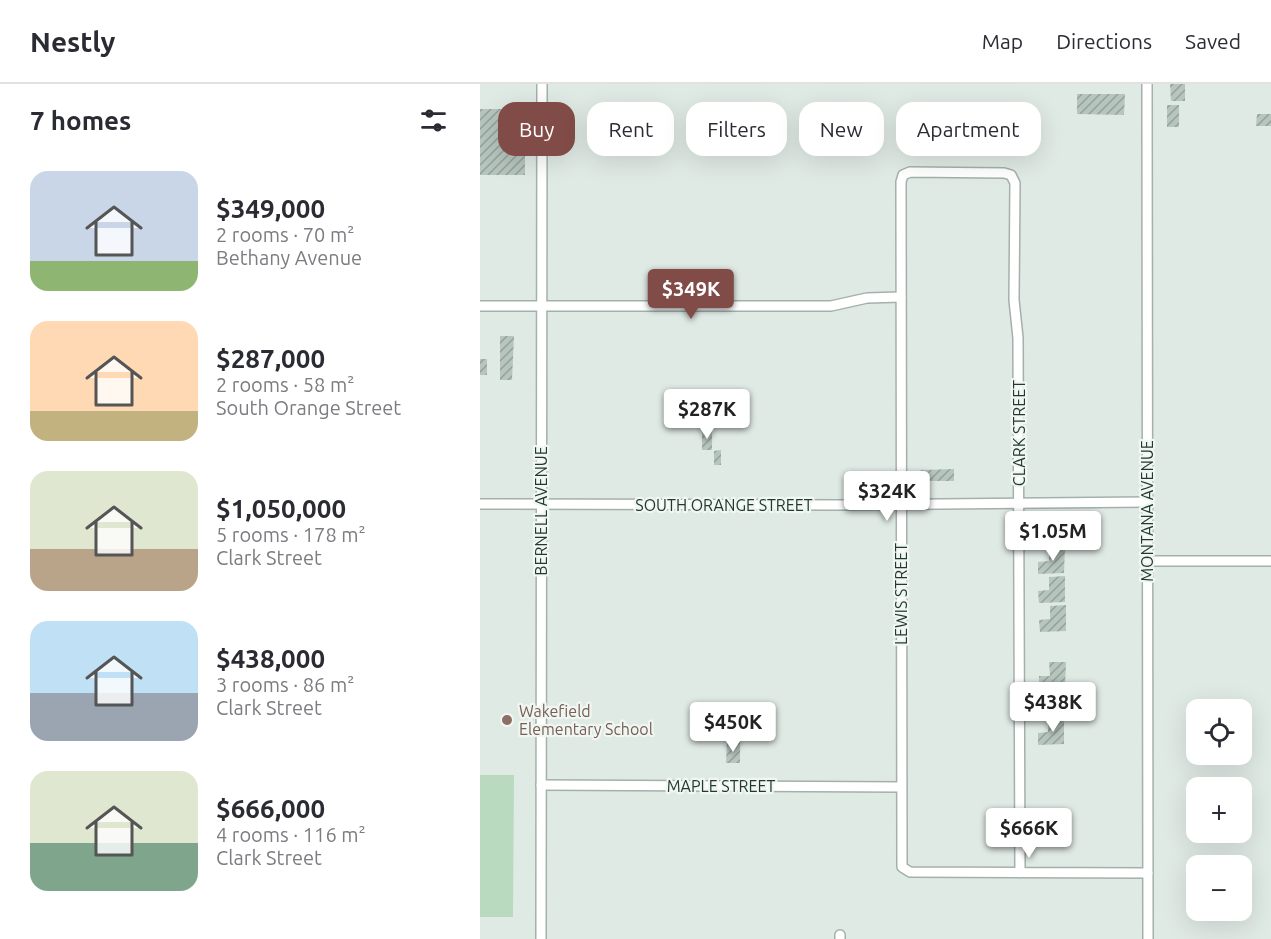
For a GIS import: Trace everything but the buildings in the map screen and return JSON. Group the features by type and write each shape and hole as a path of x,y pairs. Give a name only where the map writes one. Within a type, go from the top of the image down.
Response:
{"street":[{"name":"BERNELL AVENUE","path":"541,939 542,84"},
{"name":"MONTANA AVENUE","path":"1147,84 1148,939"},
{"name":"CLARK STREET","path":"903,175 910,172 1004,173 1011,175 1015,183 1014,300 1018,338 1020,873"},
{"name":"LEWIS STREET","path":"903,175 901,182 901,863 904,869 910,872 1020,873"},
{"path":"480,306 831,306 867,298 901,297"},
{"name":"SOUTH ORANGE STREET","path":"480,504 1147,502"},
{"path":"1147,561 1271,561"},
{"name":"MAPLE STREET","path":"541,785 901,787"},
{"path":"1020,873 1148,873"}],"green space":[{"path":"480,775 514,775 513,917 480,917"}],"place":[{"name":"Wakefield Elementary School","path":"507,720"}]}
